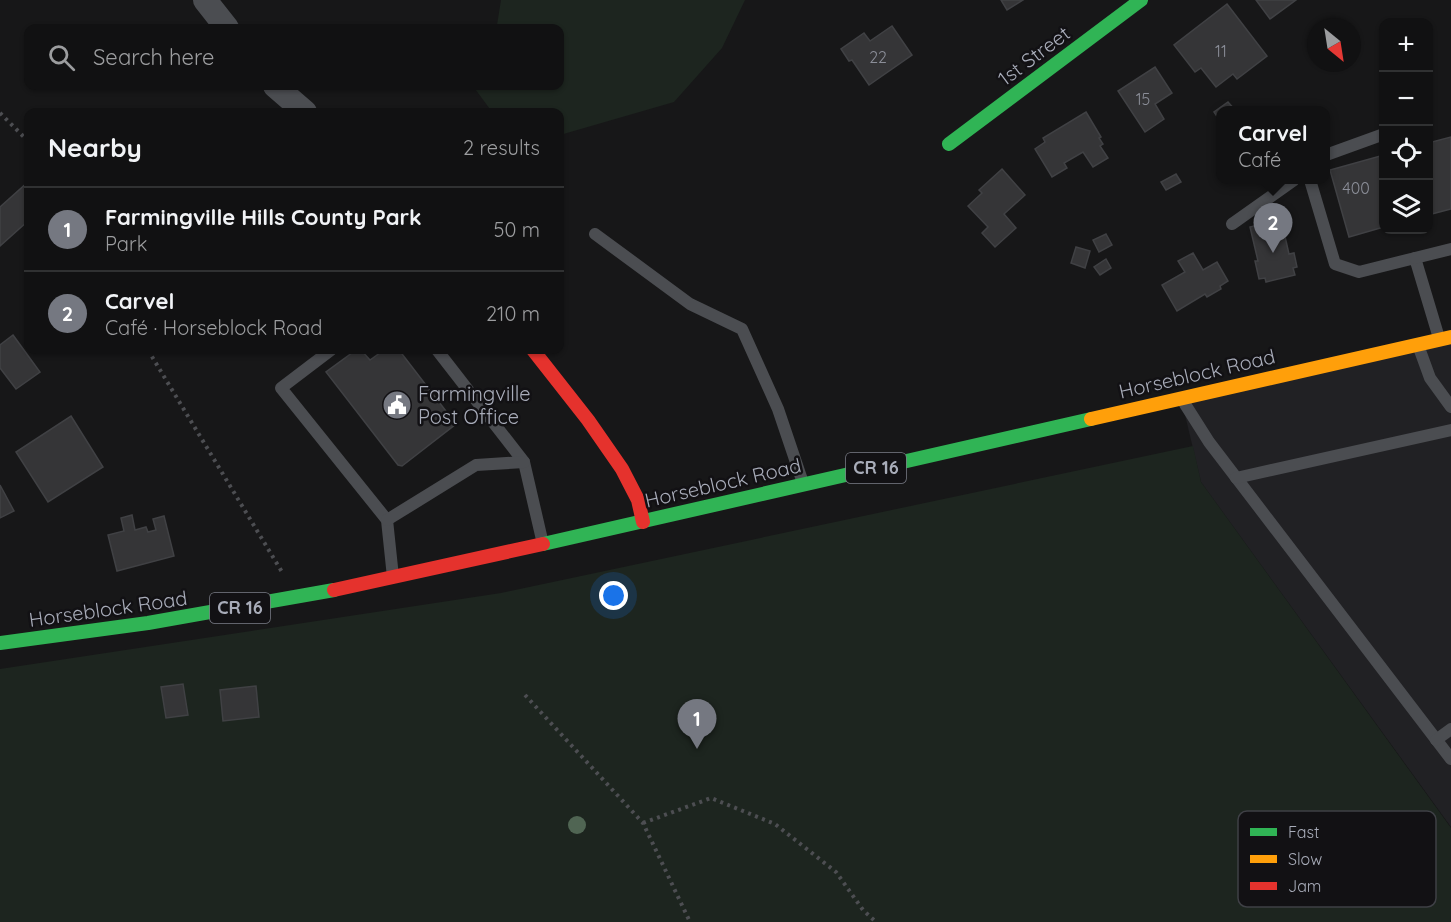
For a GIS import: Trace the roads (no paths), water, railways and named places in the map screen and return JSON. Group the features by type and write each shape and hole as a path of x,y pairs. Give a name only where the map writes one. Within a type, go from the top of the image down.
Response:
{"main road":[{"name":"1st Street","path":"949,144 1141,0"},
{"name":"Horseblock Road","path":"0,643 115,629 296,598 393,578 1445,338"},
{"path":"536,354 588,420 622,469 638,500 643,522"}],"street":[{"path":"205,0 224,24"},
{"path":"280,90 300,108"}],"lane":[{"path":"1330,154 1379,135"},
{"path":"1232,224 1288,184"},
{"path":"1311,184 1335,264 1359,272 1451,249"},
{"path":"595,234 690,304 742,329 778,409 804,485"},
{"path":"1415,258 1445,338"},
{"path":"1418,344 1430,378 1451,407"},
{"path":"326,354 281,388 387,520 393,578"},
{"path":"439,354 524,462 543,545"},
{"path":"1181,398 1206,437 1451,759"},
{"path":"1236,477 1451,430"},
{"path":"387,520 476,465 524,462"},
{"path":"1436,740 1451,729"}],"place":[{"name":"Carvel","path":"1273,253"},
{"name":"Farmingville Post Office","path":"397,405"},
{"name":"Farmingville Hills County Park","path":"697,749"}]}
